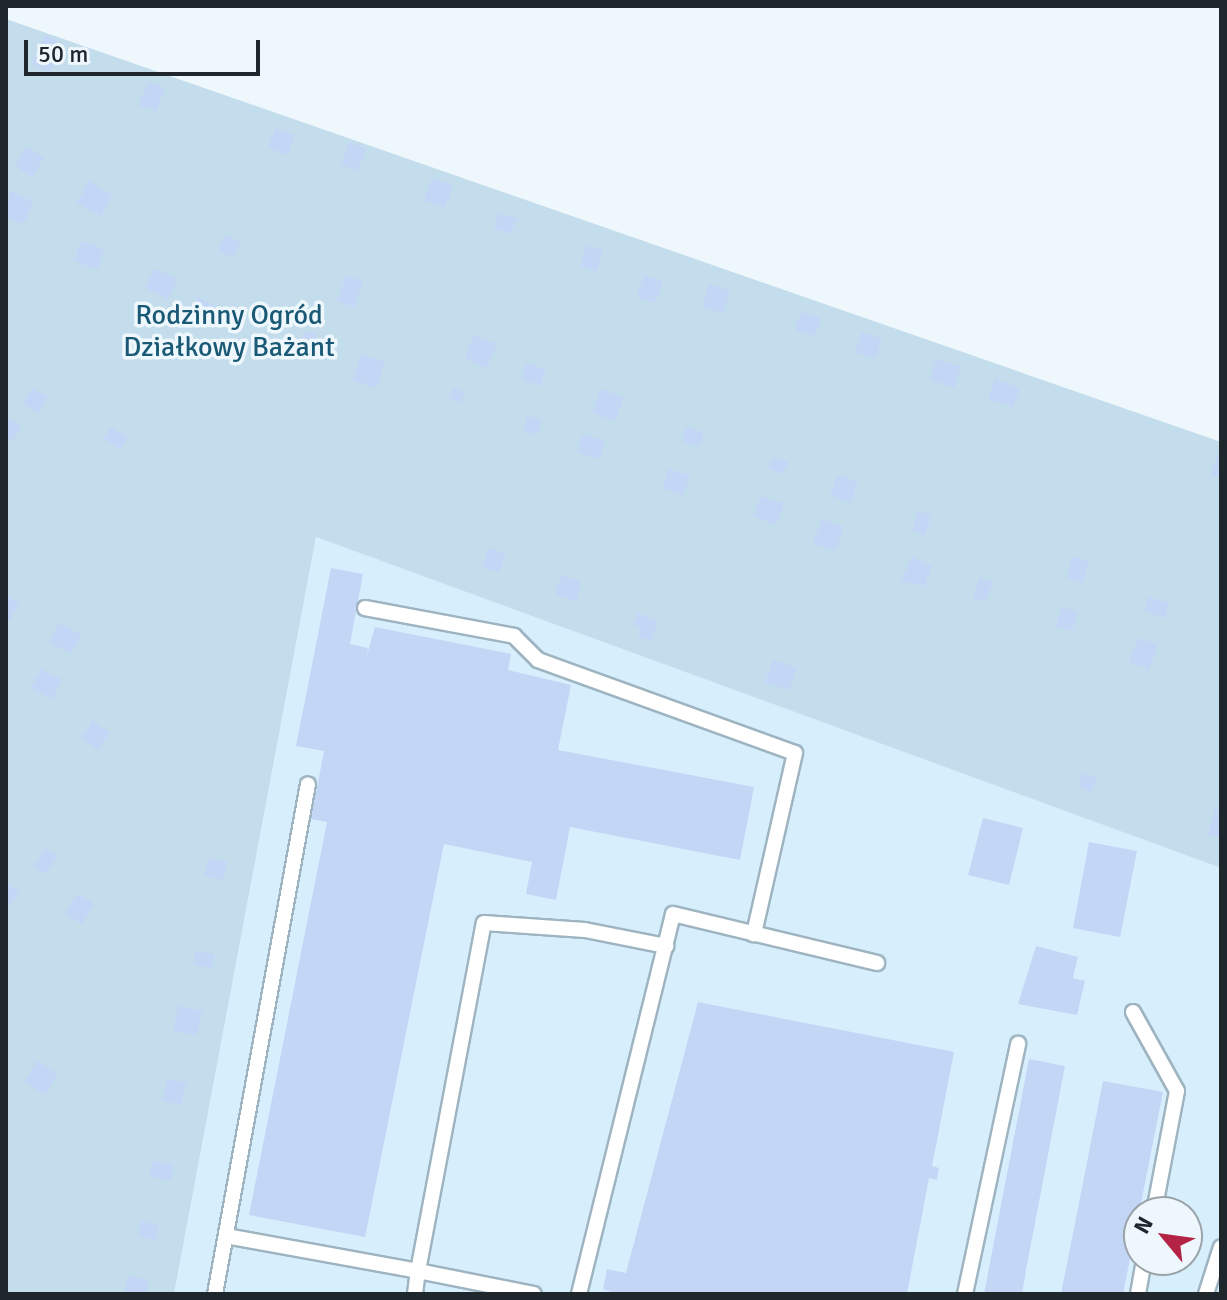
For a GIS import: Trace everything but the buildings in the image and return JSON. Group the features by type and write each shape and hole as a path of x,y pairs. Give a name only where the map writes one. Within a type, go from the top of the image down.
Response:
{"lane":[{"path":"365,608 514,636 538,660 795,753 754,934"},
{"path":"215,1294 308,784"},
{"path":"579,1294 673,914 877,963"},
{"path":"415,1294 484,923 585,930 666,946"},
{"path":"1133,1012 1177,1091 1157,1196"},
{"path":"965,1294 1018,1044"},
{"path":"226,1236 534,1294"},
{"path":"1206,1294 1221,1247"}],"shaded area":[{"path":"316,537 1221,868 1221,1294 174,1294"}],"green space":[{"name":"Rodzinny Ogród Działkowy Bażant","path":"6,19 1221,442 1221,868 316,537 174,1294 6,1294"}]}
